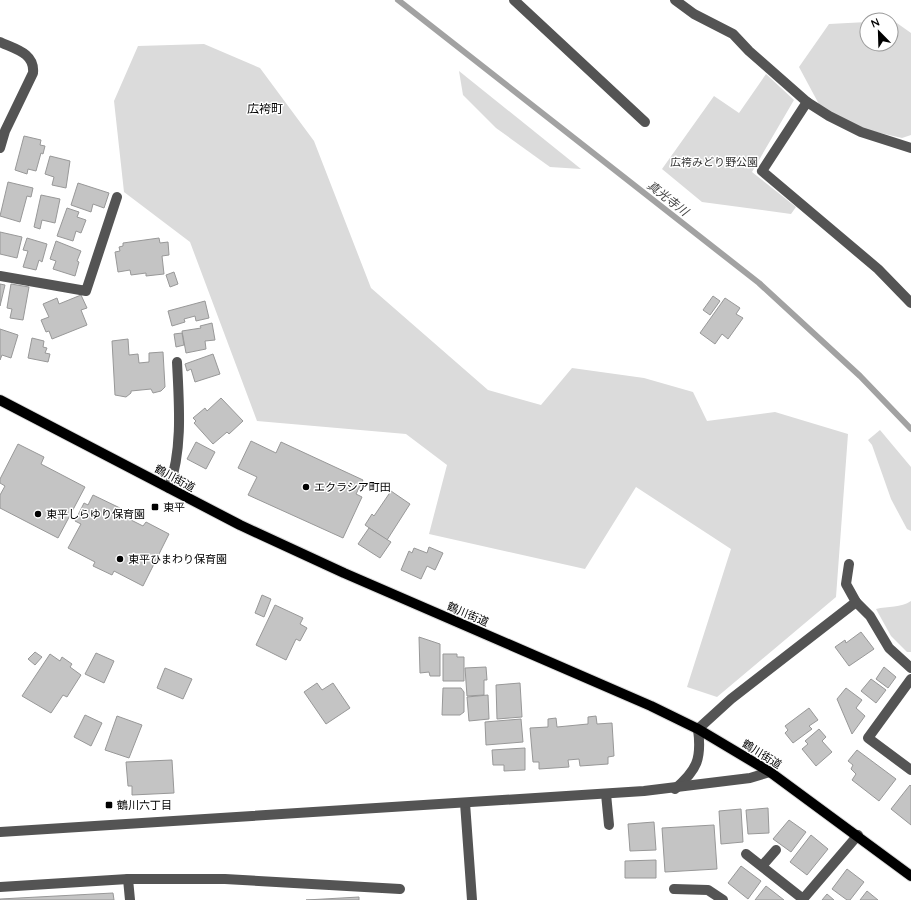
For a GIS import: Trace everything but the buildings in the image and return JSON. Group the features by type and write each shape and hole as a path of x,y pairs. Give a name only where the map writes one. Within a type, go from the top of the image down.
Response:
{"main road":[{"name":"鶴川街道","path":"0,400 240,525 344,573 651,706 698,729 770,772 806,800 858,835 911,876"}],"street":[{"path":"514,0 645,122"},
{"path":"675,0 694,14 733,34 749,51 807,102 828,116 861,132 911,148"},
{"path":"0,42 32,58 34,66 33,73 5,131 0,148"},
{"path":"807,102 762,171 878,269 911,303"},
{"path":"0,276 86,291 117,197"},
{"path":"168,488 176,469 179,421 177,362"},
{"path":"849,564 846,584 856,602 870,616 889,648 911,668"},
{"path":"675,789 687,778 698,761 700,745 698,729 731,699 856,602"},
{"path":"911,679 868,738 911,770"},
{"path":"0,832 675,789 750,778 770,772"},
{"path":"606,794 609,825"},
{"path":"465,803 472,900"},
{"path":"746,854 803,898 858,835"},
{"path":"762,866 776,850"},
{"path":"0,887 128,879 225,879 400,889"},
{"path":"128,879 130,900"},
{"path":"674,889 708,890 723,900"}],"green space":[{"path":"859,22 859,52 899,52 899,25 911,33 911,135 902,138 828,121 799,67 829,24"},
{"path":"204,44 260,68 314,141 371,288 488,390 541,405 572,368 644,378 693,392 707,421 775,412 848,434 836,597 717,697 687,687 731,549 636,487 585,569 429,534 447,465 406,434 257,421 190,242 124,192 114,101 138,46"},
{"path":"459,71 581,169 550,167 496,128 463,95"},
{"name":"広袴みどり野公園","path":"766,74 794,100 752,172 796,207 791,214 702,202 662,169 714,96 739,113"},
{"path":"880,430 911,467 911,531 907,529 891,499 872,445 868,440"},
{"path":"911,601 911,652 907,652 891,636 876,609 899,606"}],"waterway":[{"name":"真光寺川","path":"398,0 759,283 860,376 911,429"}],"place":[{"name":"エクラシア町田","path":"306,487"},
{"name":"東平","path":"155,507"},
{"name":"東平しらゆり保育園","path":"38,514"},
{"name":"東平ひまわり保育園","path":"120,559"},
{"name":"鶴川六丁目","path":"109,805"}],"district":[{"name":"広袴町","path":"265,108"}]}
